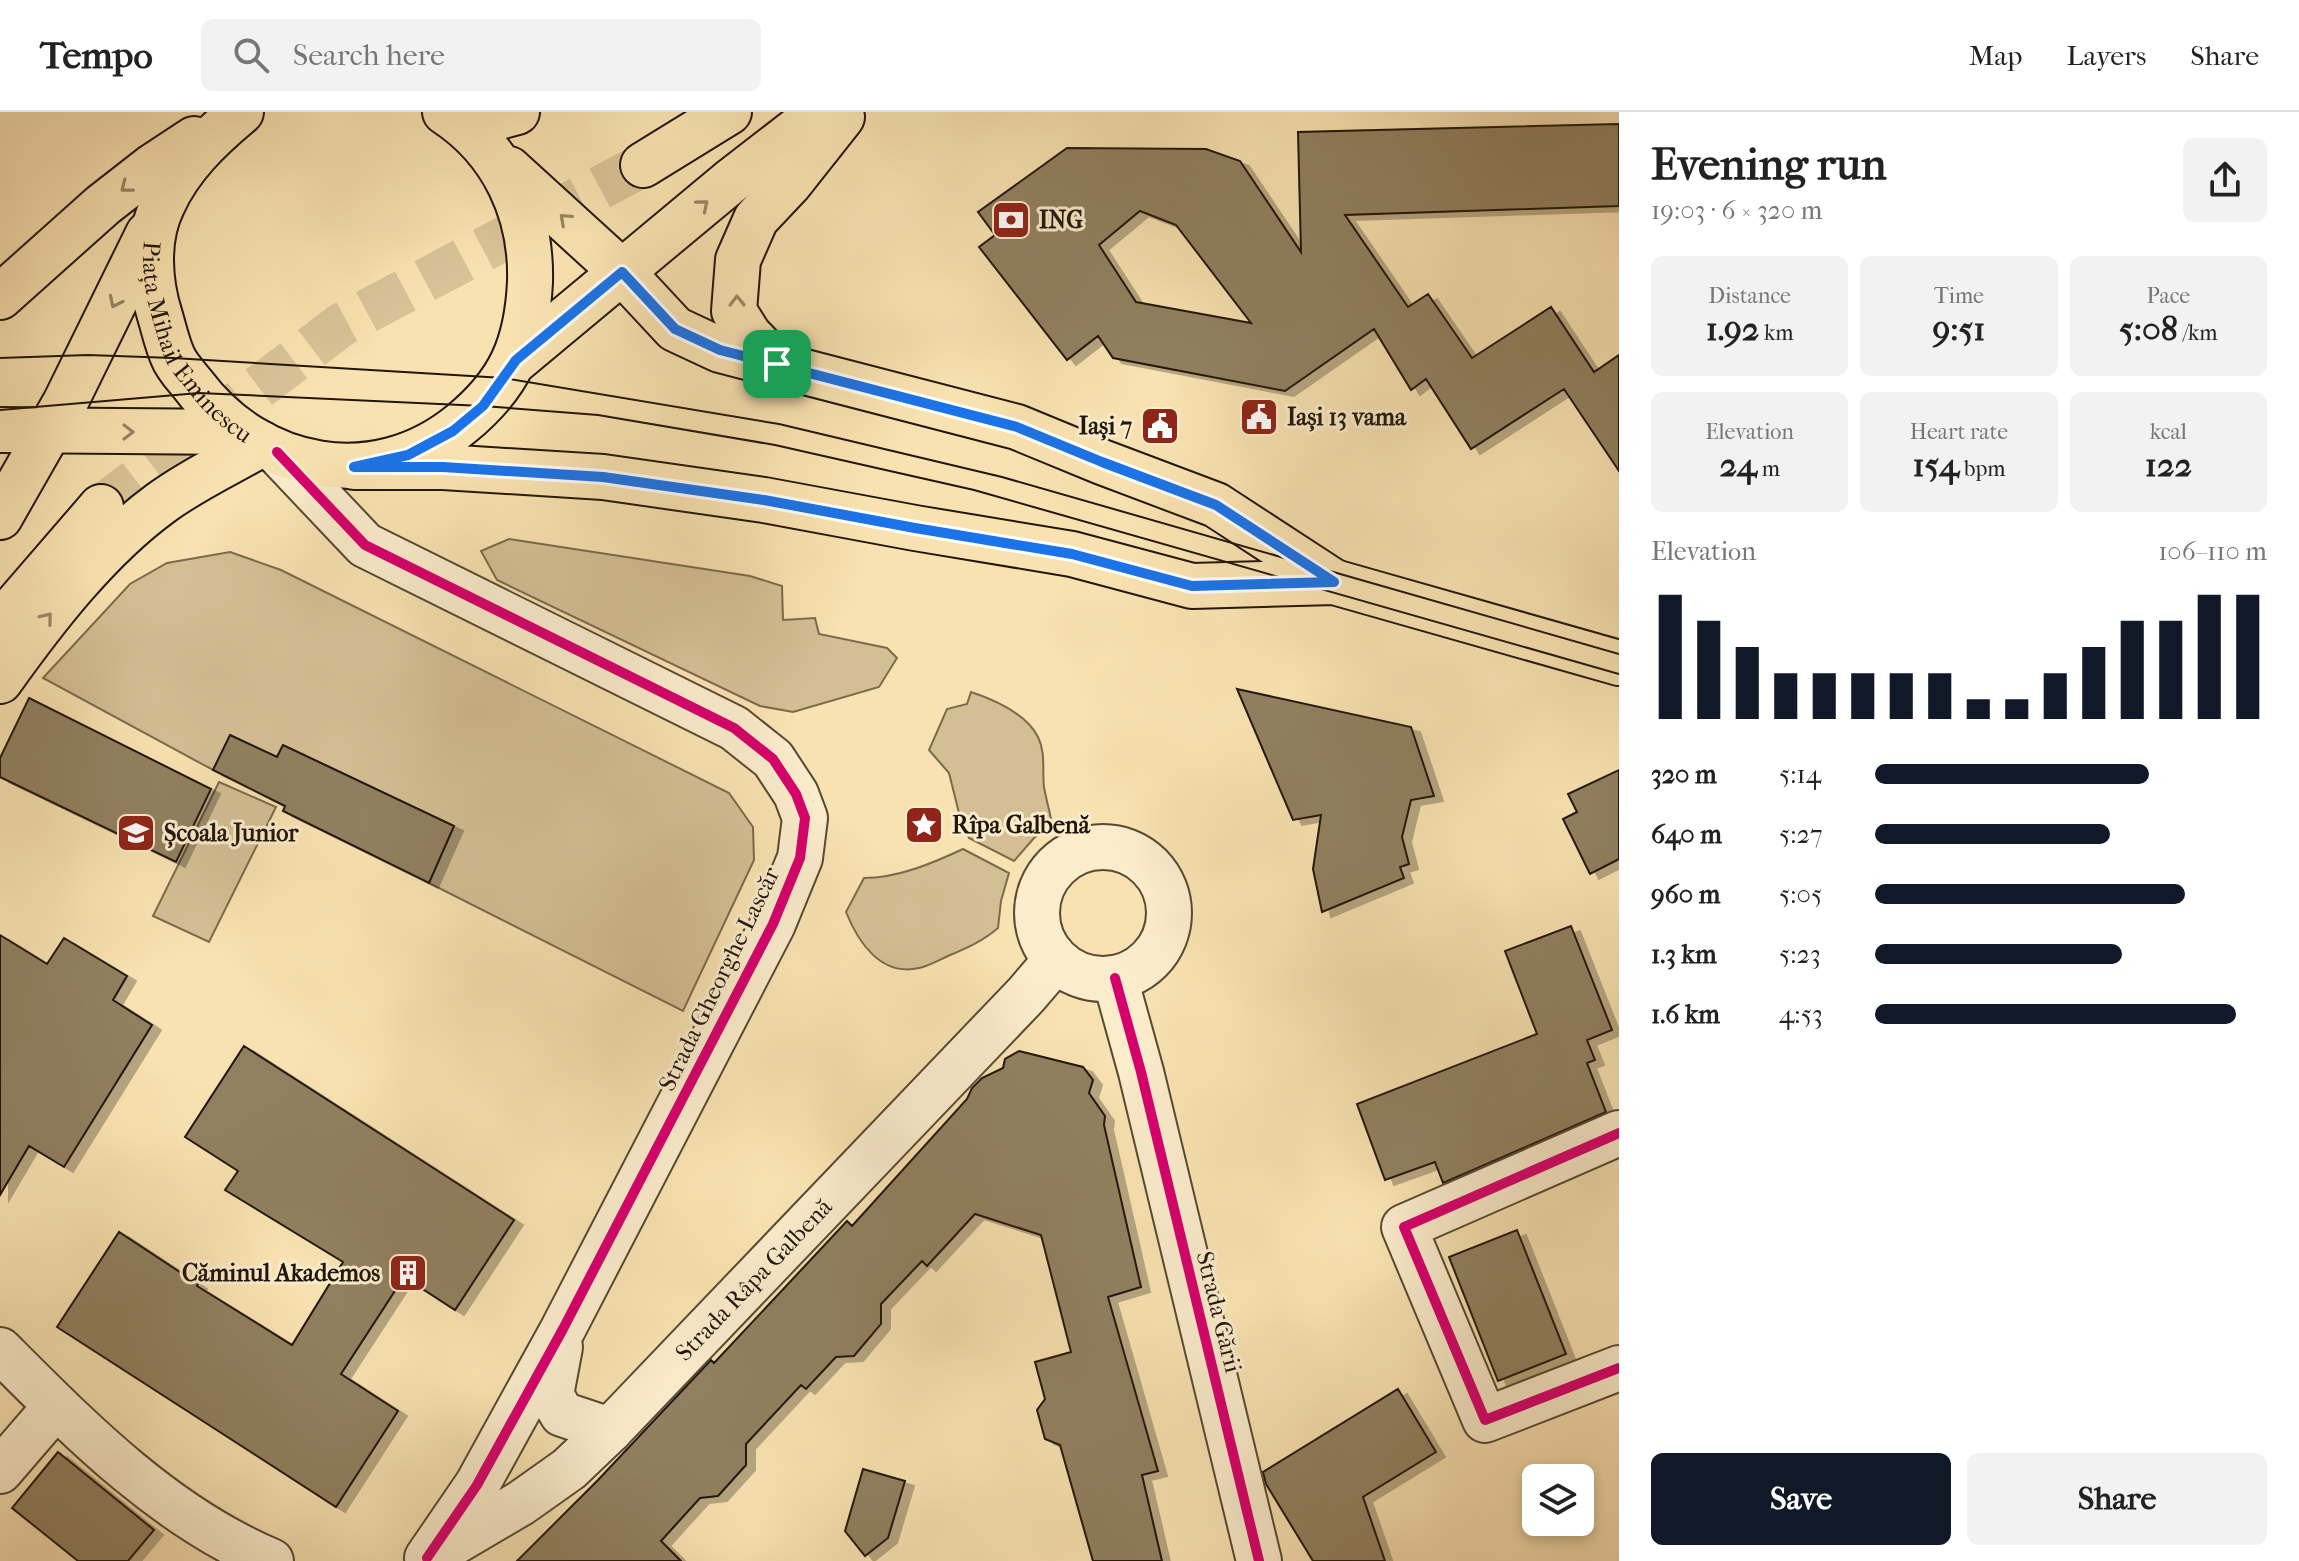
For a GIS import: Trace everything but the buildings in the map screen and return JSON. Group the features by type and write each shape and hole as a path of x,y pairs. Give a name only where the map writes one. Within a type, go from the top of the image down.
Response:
{"main road":[{"name":"Piața Mihail Eminescu","path":"239,112 179,173 161,207 151,249 152,293 173,358 218,415 260,443 318,464 354,467 408,455 453,431 483,406 516,360 529,310 530,266 526,226 516,197 466,126"},
{"path":"0,297 103,205 153,166 239,112"},
{"path":"466,126 517,112"},
{"path":"689,112 636,156 729,112"},
{"path":"516,360 820,112"},
{"path":"777,364 749,335 734,311 738,260 756,219 789,184 846,112"},
{"path":"466,126 622,272 675,329 720,350 1017,427 1216,505 1334,582 1619,663"},
{"path":"0,517 50,432 161,207"},
{"path":"0,430 260,443"},
{"path":"0,681 46,618 118,542 161,503 260,443"},
{"path":"354,467 443,467 603,477 749,497 1072,554 1192,586 1334,582"},
{"path":"0,591 95,499 0,624"}],"street":[{"name":"Strada Gheorghe Lascăr","path":"260,443 365,545 734,728 773,759 796,794 805,818 800,858 773,924 563,1329 477,1485 423,1559"},
{"path":"1100,846 1122,849 1141,859 1157,874 1166,894 1169,916 1164,937 1153,956 1136,970 1115,978 1083,977 1056,960 1043,942 1037,921 1038,899 1045,879 1060,862 1079,851 1100,846"},
{"name":"Strada Râpa Galbenă","path":"423,1559 521,1503 569,1469 610,1430 1056,960"},
{"name":"Strada Gării","path":"1115,978 1141,1072 1259,1561"},
{"path":"1619,1133 1404,1227 1485,1420 1619,1368"},
{"path":"563,1329 551,1395 562,1414 610,1430"},
{"path":"0,1350 104,1450 177,1510 256,1555"},
{"path":"0,1471 56,1406"}],"shaded area":[{"path":"509,539 750,576 782,586 783,620 815,618 819,634 887,648 897,658 879,687 793,712 760,706 497,580 481,551"},
{"path":"230,552 281,570 729,793 753,827 754,860 683,1011 429,883 454,826 283,745 277,757 230,736 213,770 43,678 130,584 167,563"},
{"path":"971,692 1018,714 1033,729 1040,743 1044,787 1052,824 1034,838 1014,861 969,838 949,773 929,750 947,709 967,704"},
{"path":"219,782 276,807 209,942 153,916"},
{"path":"963,849 1009,873 998,928 974,944 923,967 893,967 873,955 857,935 846,912 864,878 902,873"}],"tunnel":[{"path":"101,507 341,325 643,165"}],"tram line":[{"path":"0,358 88,355 173,358 504,378 779,424 1002,477 1619,654"},
{"path":"0,410 199,393 483,406 598,415 775,445 974,490 1619,674"}],"cycle path":[{"path":"277,452 365,545 734,728 773,759 796,794 805,818 800,858 773,924 563,1329 477,1485 427,1558"},
{"path":"1115,978 1141,1072 1259,1561"},
{"path":"1619,1133 1404,1227 1485,1420 1619,1368"}],"place":[{"name":"ING","path":"1011,220"},
{"name":"Iași 13 vama","path":"1259,417"},
{"name":"Iași 7","path":"1160,426"},
{"name":"Rîpa Galbenă","path":"924,825"},
{"name":"Școala Junior","path":"136,833"},
{"name":"Căminul Akademos","path":"408,1273"}],"route":[{"path":"622,272 675,329 720,350 777,364 1017,427 1216,505 1334,582 1192,586 1072,554 764,500 603,477 443,467 354,467 408,455 453,431 483,406 516,360 622,272"}]}
